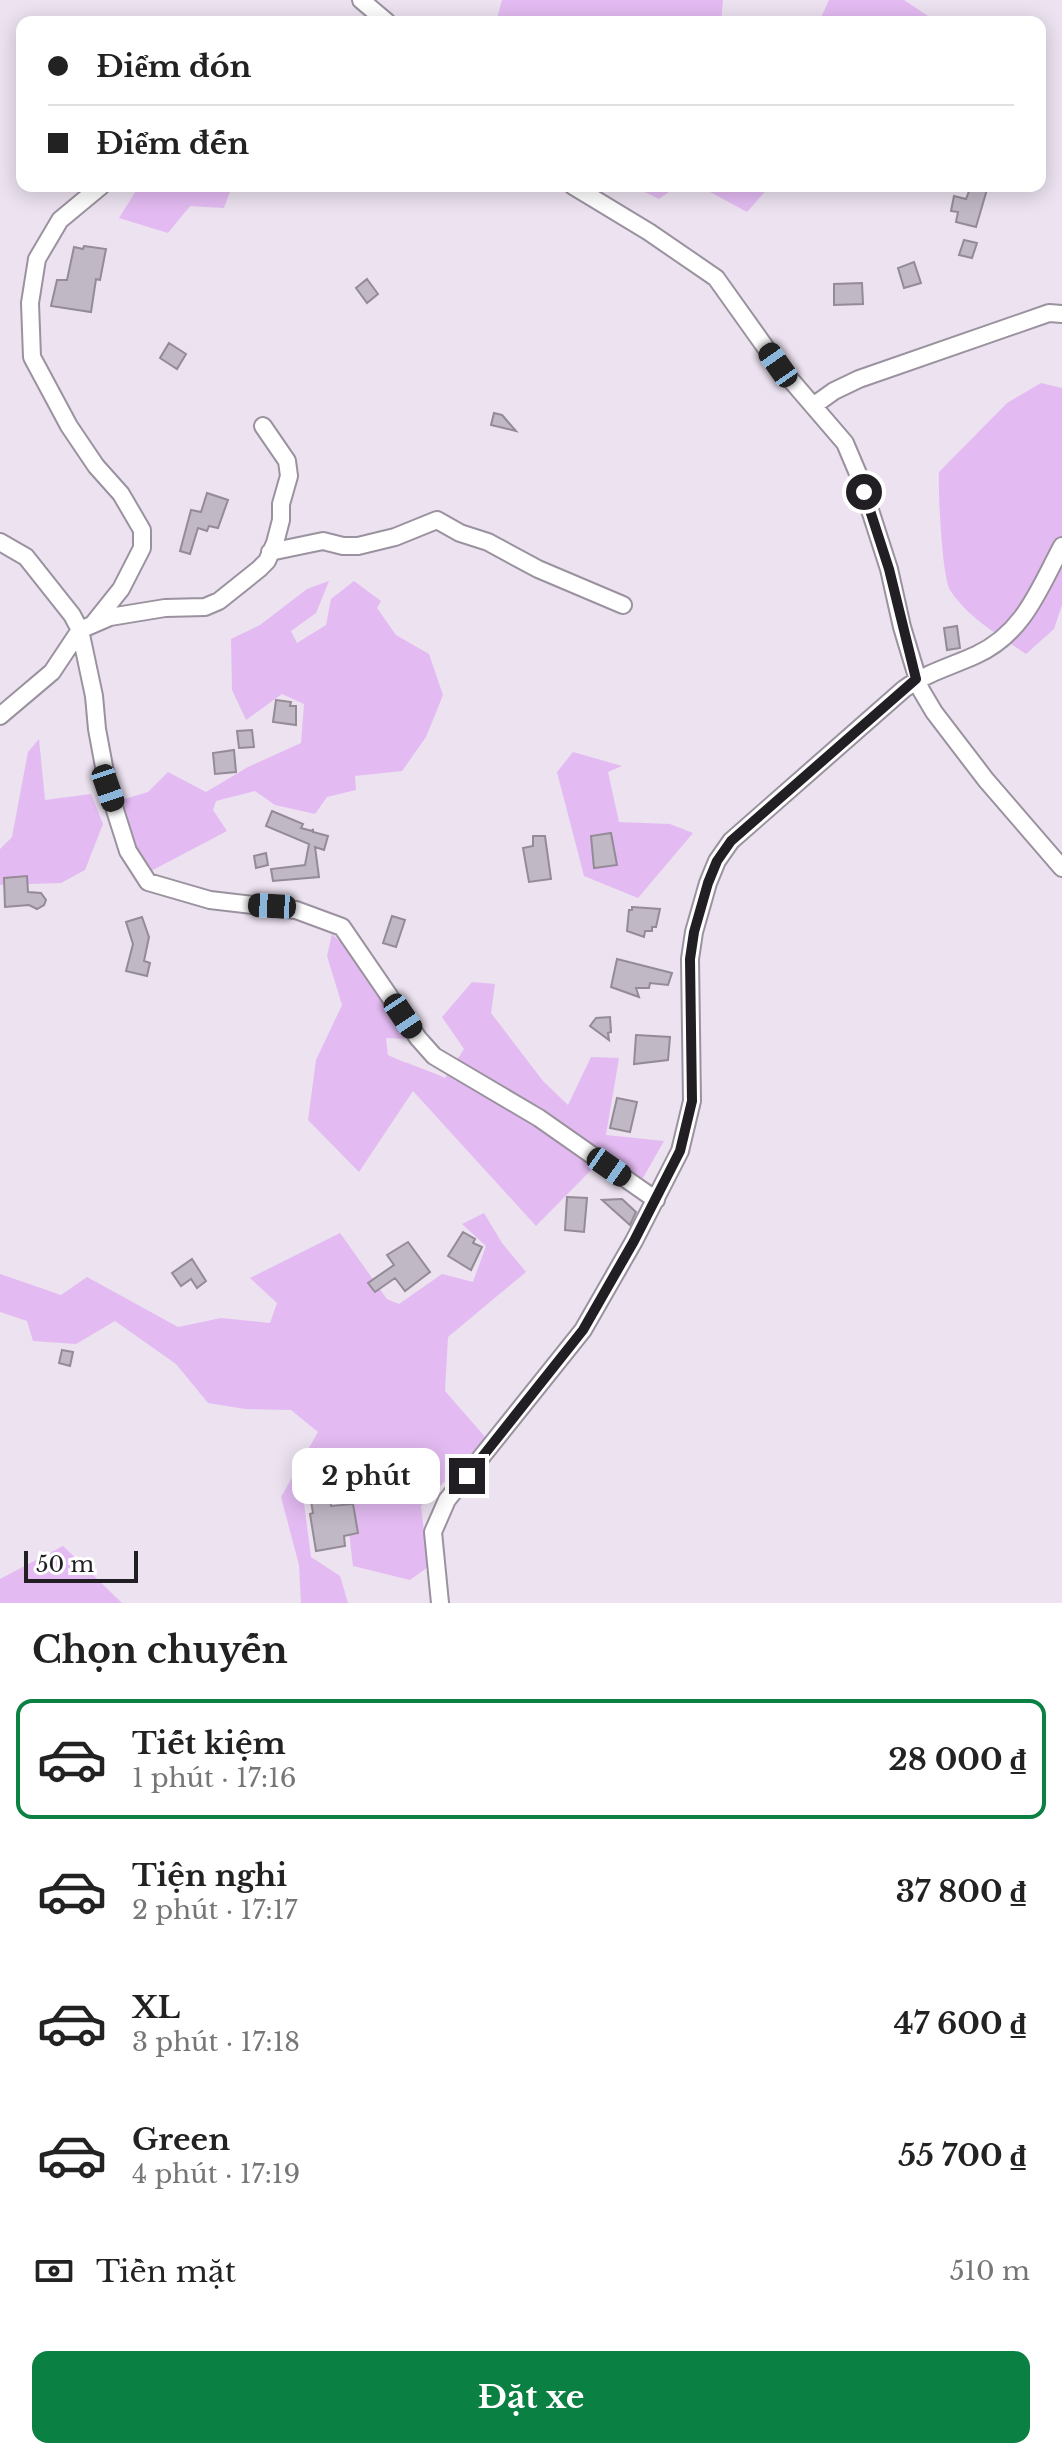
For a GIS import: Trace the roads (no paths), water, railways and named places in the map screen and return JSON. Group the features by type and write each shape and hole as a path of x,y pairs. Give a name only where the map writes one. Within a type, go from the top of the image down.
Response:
{"street":[{"path":"361,0 380,16"},
{"path":"0,716 52,672 86,627 121,589 142,548 142,530 121,494 96,466 69,426 32,357 30,303 37,259 60,220 94,192"},
{"path":"583,192 716,278 778,365 845,443 889,569 916,679 934,712 986,780 1062,868"},
{"path":"813,406 859,379 1049,313 1062,314"},
{"path":"86,627 110,617 165,608 205,607 219,601 267,561 281,520 281,504 289,476 287,461 263,426"},
{"path":"270,552 323,541 358,546 395,537 437,520 460,533 488,542 538,569 623,605"},
{"path":"0,542 26,557 72,615 86,627 97,729 108,788 128,851 148,882 210,900 296,910 342,927 418,1038 434,1056 539,1118 656,1200"},
{"path":"440,1603 433,1532 447,1500 583,1330 680,1151 692,1101 690,959 700,908 717,861 731,841 916,679 990,648 1016,628 1062,546"}]}
